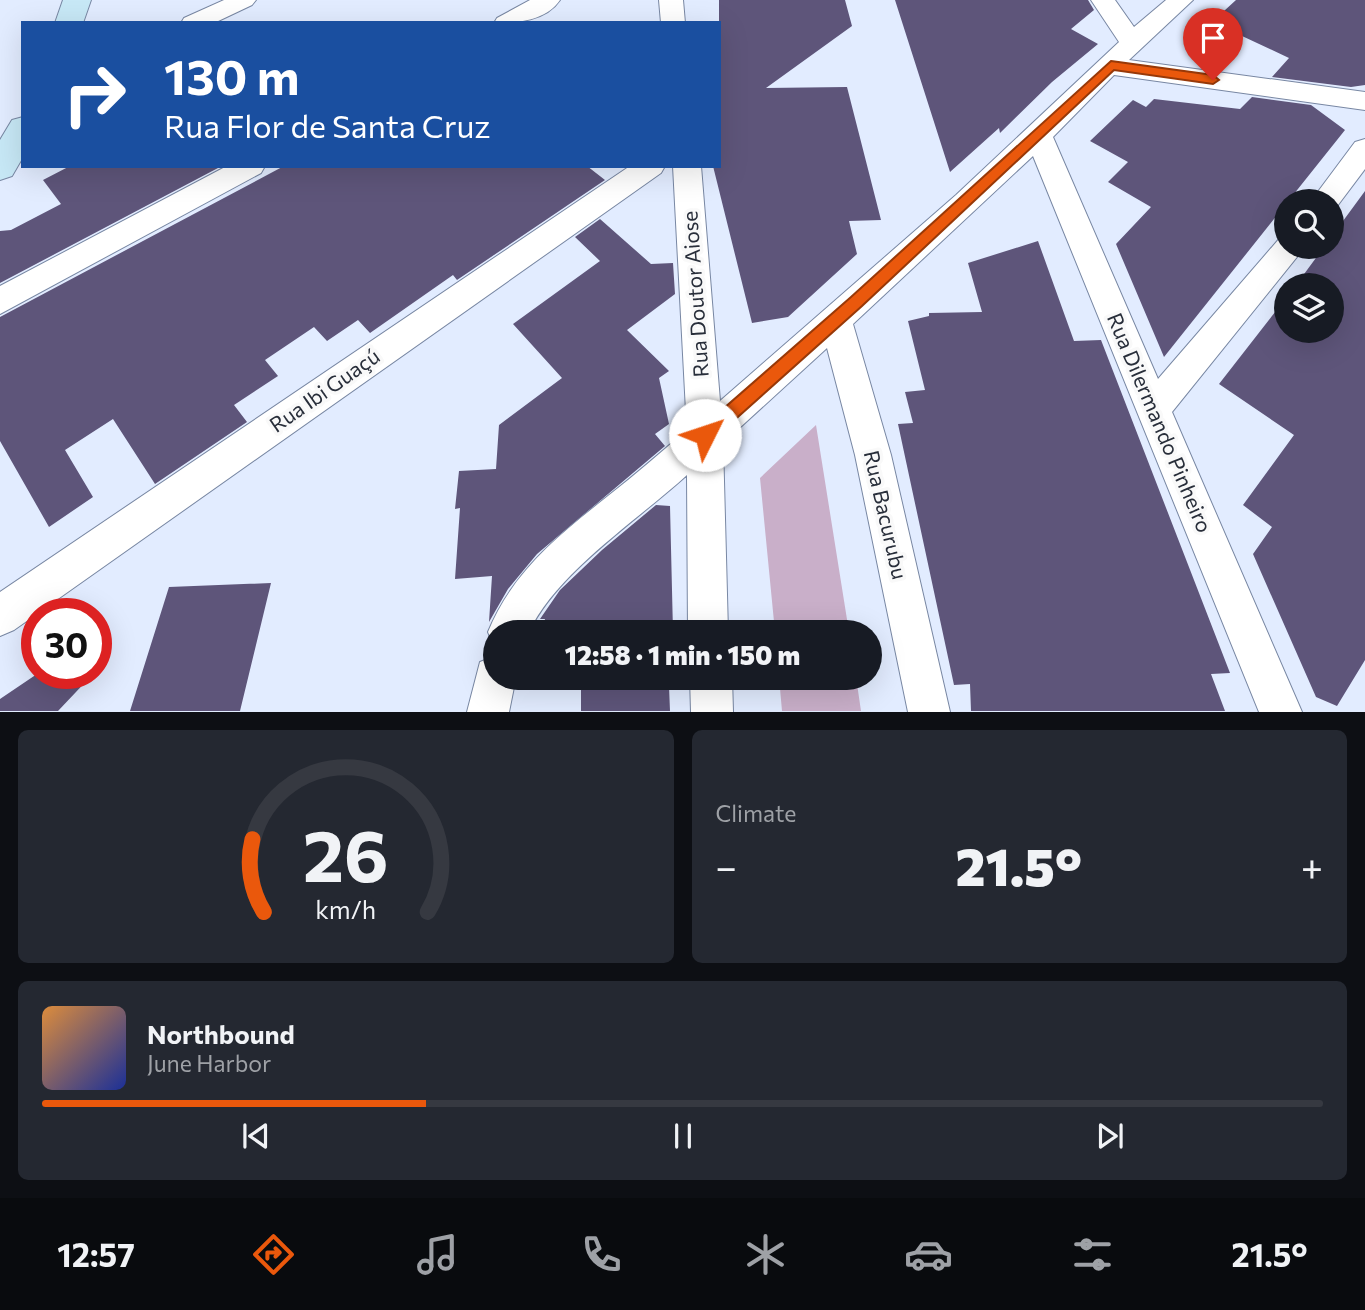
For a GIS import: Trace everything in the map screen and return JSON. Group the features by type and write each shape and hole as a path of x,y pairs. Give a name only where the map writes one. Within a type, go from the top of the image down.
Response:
{"main road":[{"path":"70,21 77,0"},
{"path":"0,168 21,131"}],"street":[{"path":"197,21 244,0"},
{"path":"510,21 548,0"},
{"path":"671,0 673,21"},
{"path":"1102,0 1131,41"},
{"path":"514,620 528,594 563,556 836,320 1038,135 1111,65 1131,41 1181,0"},
{"path":"1111,65 1365,101"},
{"name":"Rua Dilermando Pinheiro","path":"1038,135 1281,712"},
{"path":"1334,189 1365,149"},
{"path":"0,301 247,168"},
{"name":"Rua Ibi Guaçú","path":"0,616 647,168"},
{"name":"Rua Doutor Aiose","path":"687,168 705,435 709,620"},
{"path":"1154,409 1280,259"},
{"name":"Rua Bacurubu","path":"836,320 873,455 929,712"},
{"path":"488,712 492,690"},
{"path":"711,690 712,712"}],"shaded area":[{"path":"816,425 847,620 774,620 760,478"},
{"path":"780,690 858,690 861,711 782,711"}],"building":[{"path":"719,0 845,0 852,26 766,88 847,87 881,220 849,221 857,254 788,317 752,323 713,168 721,168"},
{"path":"895,0 1088,0 1094,10 1071,29 1098,44 1052,82 1000,133 999,128 950,172"},
{"path":"1236,0 1365,0 1365,85 1351,87 1272,77 1289,58 1212,22"},
{"path":"1252,97 1311,105 1345,130 1298,189 1274,189 1274,219 1164,357 1116,244 1151,207 1108,182 1128,162 1090,141 1133,100 1146,107 1154,99 1240,109"},
{"path":"66,168 218,168 0,283 0,231 11,230 61,204 43,180"},
{"path":"280,168 590,168 605,180 457,280 453,275 370,333 358,320 327,341 314,327 265,360 278,376 234,405 247,422 155,484 113,419 65,450 93,497 49,527 0,441 0,317"},
{"path":"1365,191 1365,660 1337,706 1316,697 1253,554 1272,527 1243,505 1294,435 1219,384 1274,313 1274,343 1344,343 1344,273 1305,273 1315,259 1344,259 1344,220"},
{"path":"600,219 651,264 673,263 675,294 627,330 669,371 659,378 669,424 655,434 665,446 537,554 508,589 489,620 492,576 455,579 460,508 455,509 459,471 496,469 499,425 562,378 513,324 600,261 575,237"},
{"path":"1038,241 1074,341 1101,340 1230,673 1211,674 1225,711 971,711 970,684 954,685 898,424 913,423 905,392 925,390 908,321 929,316 929,313 982,312 968,263"},
{"path":"656,505 670,506 673,620 540,619 560,590 602,550"},
{"path":"271,583 240,711 130,711 169,587"},
{"path":"21,685 21,689 79,689 58,711 0,711 0,699"},
{"path":"581,690 669,690 670,711 581,711"}],"route":[{"path":"705,435 856,302 1111,65 1213,80"}]}
